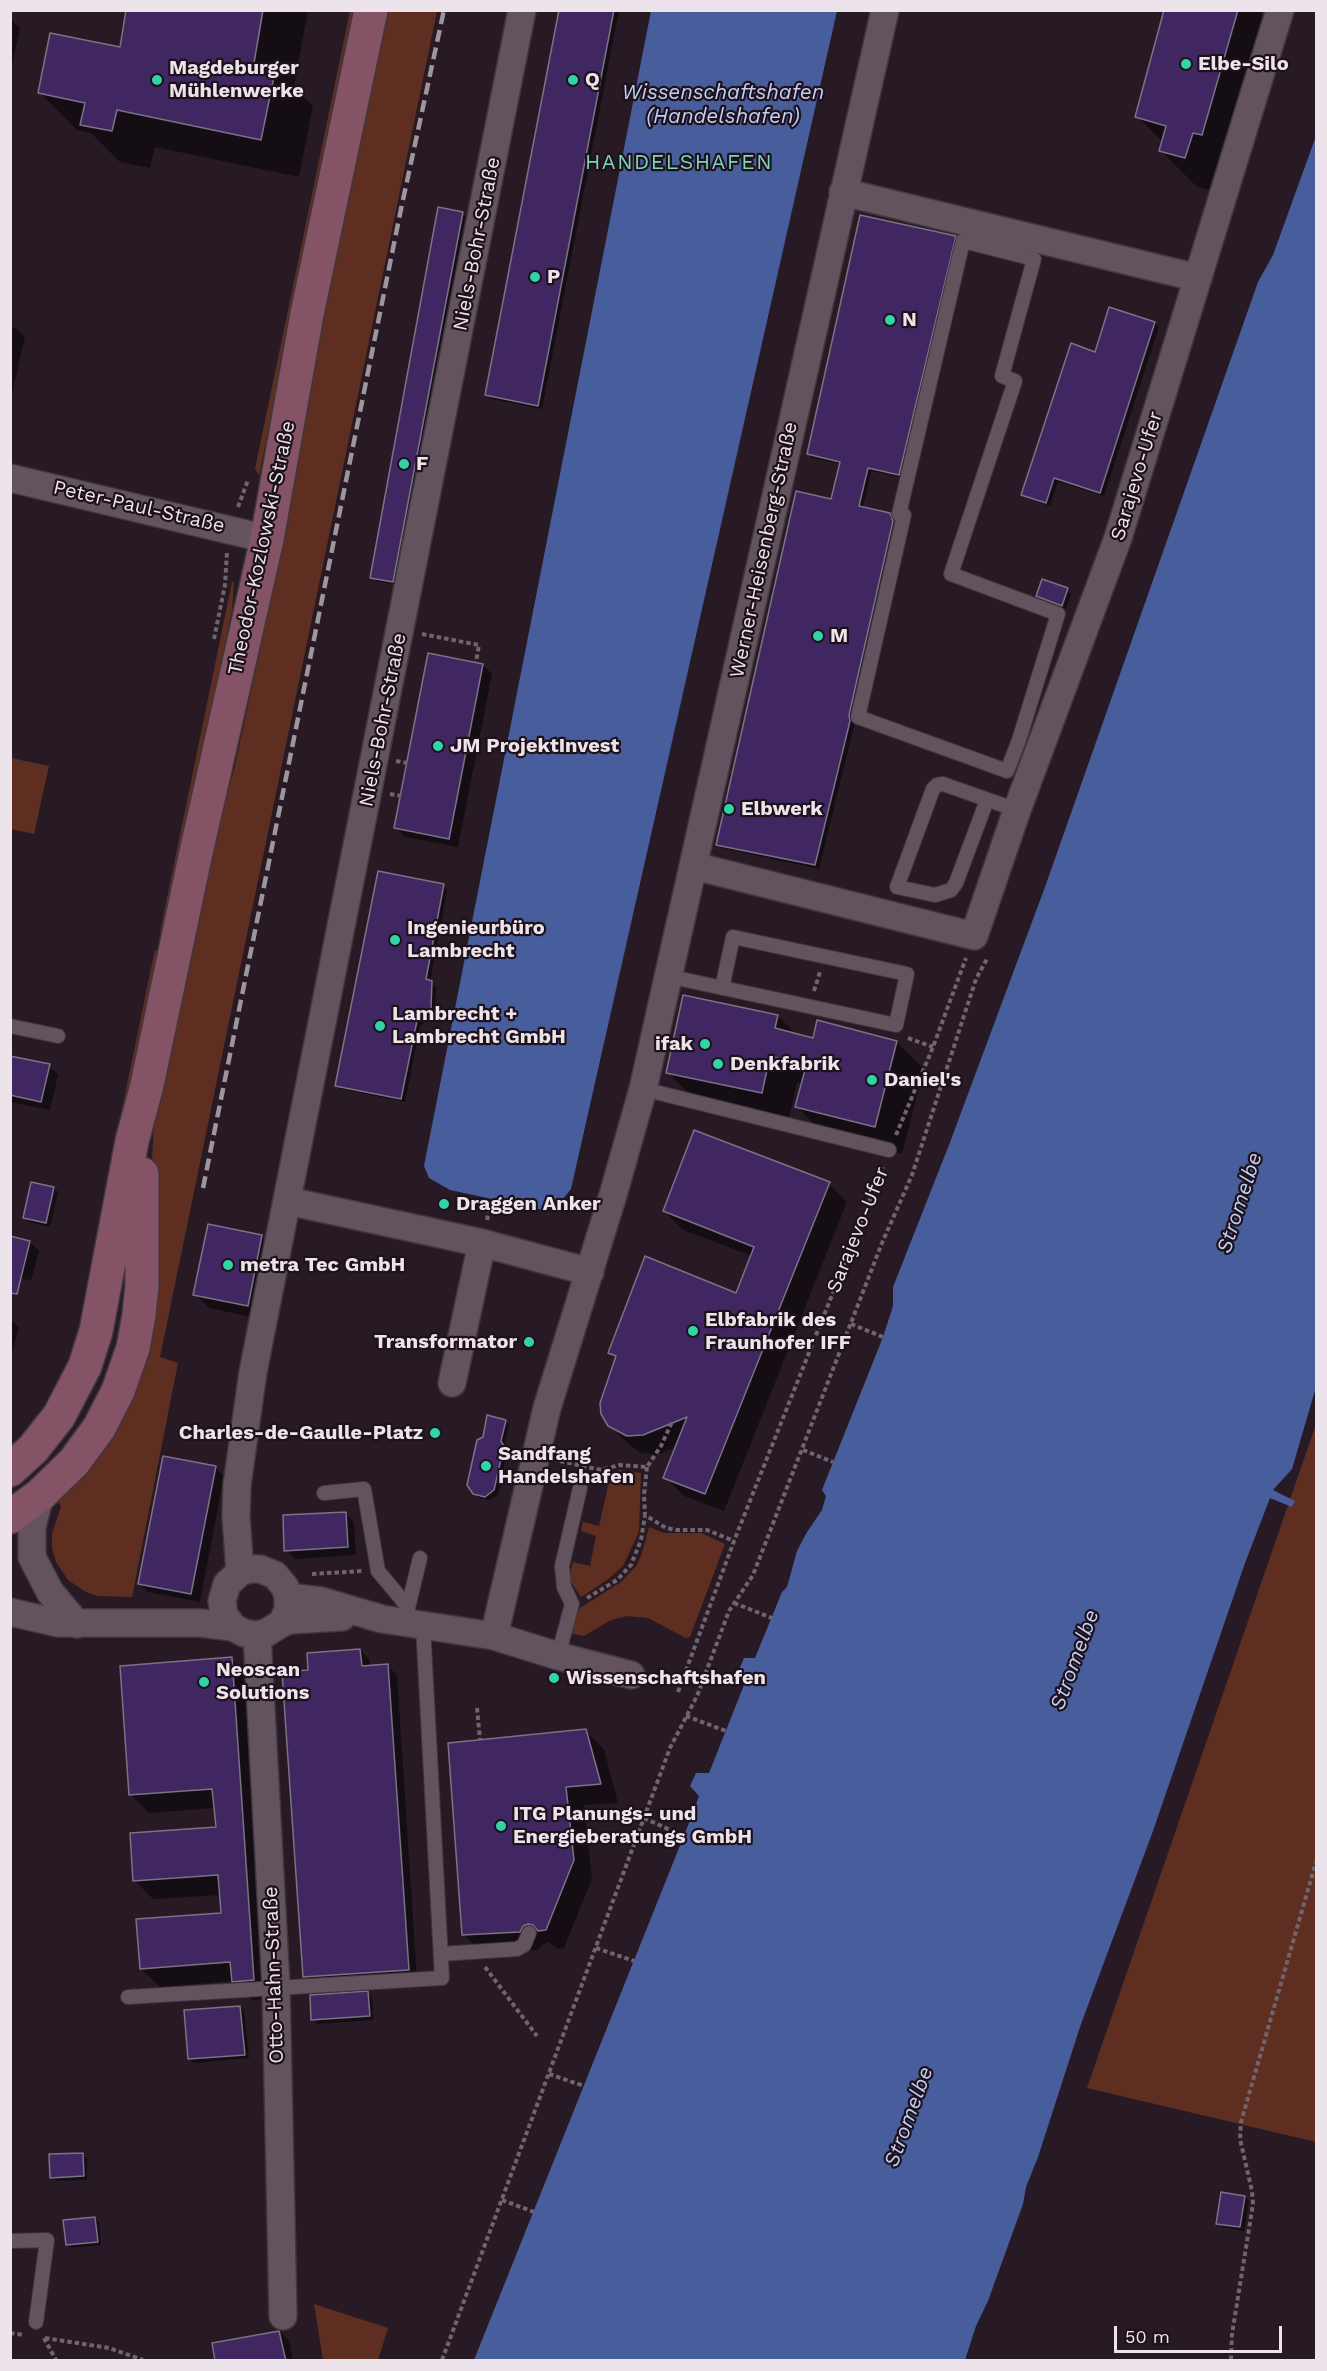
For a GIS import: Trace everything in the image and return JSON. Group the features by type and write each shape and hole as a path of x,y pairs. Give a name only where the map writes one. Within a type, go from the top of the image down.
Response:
{"main road":[{"name":"Theodor-Kozlowski-Straße","path":"10,1470 33,1449 59,1416 76,1387 88,1357 101,1312 132,1141 147,1085 267,539 307,314 371,10"},
{"name":"Theodor-Kozlowski-Straße","path":"10,1517 40,1495 74,1462 99,1428 118,1391 133,1348 142,1285 142,1161 147,1085"}],"street":[{"name":"Niels-Bohr-Straße","path":"250,1570 236,1501 253,1372 522,10"},
{"name":"Werner-Heisenberg-Straße","path":"494,1636 560,1362 590,1272 643,1089 885,10"},
{"name":"Sarajevo-Ufer","path":"982,945 1017,810 1118,538 1280,10"},
{"path":"843,192 1198,278"},
{"name":"Peter-Paul-Straße","path":"10,478 267,539"},
{"path":"694,866 982,945"},
{"path":"288,1201 482,1243 590,1272"},
{"path":"452,1383 482,1243"},
{"path":"40,1495 32,1527 32,1557 50,1592 77,1623"},
{"path":"245,1631 224,1615 222,1601 227,1584 250,1570 279,1578 285,1587 297,1587 321,1601 494,1636 558,1656 631,1674"},
{"path":"10,1612 41,1620 77,1623 200,1623 245,1631 271,1632 282,1623 297,1587"},
{"path":"156,1623 222,1601"},
{"path":"282,1623 320,1617 405,1618"},
{"name":"Otto-Hahn-Straße","path":"245,1631 276,1986 283,2316"}],"lane":[{"path":"963,241 1034,259 1002,376 1016,381 951,574 1058,614 1019,740 1007,771 858,717 904,515 898,514 963,241"},
{"path":"987,800 956,883 951,890 935,895 897,888 935,786 943,784 1017,810"},
{"path":"667,976 722,988 896,1025 907,974 733,937 722,988"},
{"path":"10,1026 58,1036"},
{"path":"643,1089 889,1150"},
{"path":"558,1656 572,1604 564,1587 562,1566 580,1488"},
{"path":"324,1493 364,1489 378,1571 405,1618"},
{"path":"128,1997 442,1977 405,1618 420,1558"},
{"path":"441,1954 520,1948 524,1945 529,1933"},
{"path":"10,2241 47,2240 36,2322"}],"path":[{"path":"400,630 479,645 476,662"},
{"path":"397,761 407,763"},
{"path":"390,794 401,796"},
{"path":"444,2360 670,1748 697,1696 729,1611 753,1575 882,1243 912,1175 976,979 982,945"},
{"name":"Sarajevo-Ufer","path":"678,1692 734,1540 889,1150 933,1047 982,945"},
{"path":"896,1025 902,1036 933,1047"},
{"path":"851,1324 883,1337"},
{"path":"572,1604 578,1603 628,1570 637,1554 645,1515 644,1495 648,1467 672,1422"},
{"path":"803,1450 833,1462"},
{"path":"536,1455 601,1470 620,1465 648,1467"},
{"path":"645,1515 666,1528 707,1530 734,1540"},
{"path":"297,1587 320,1572 378,1571"},
{"path":"735,1603 772,1618"},
{"path":"477,1708 480,1739"},
{"path":"686,1716 726,1731"},
{"path":"644,1818 683,1836"},
{"path":"1231,2361 1232,2334 1252,2204 1252,2191 1240,2139 1241,2122 1317,1863"},
{"path":"596,1948 633,1961"},
{"path":"473,1952 537,2036"},
{"path":"549,2074 584,2086"},
{"path":"502,2200 534,2212"},
{"path":"36,2322 45,2338 109,2348 143,2361"}],"shaded area":[{"path":"350,11 356,11 259,475 255,469"},
{"path":"382,11 437,11 160,1357 178,1363 132,1597 98,1596 86,1592 68,1580 56,1562 52,1548 52,1534 61,1506 56,1498 99,1449 151,1180 154,1121 219,820 234,770 256,669 287,518 299,442"},
{"path":"232,582 234,582 232,610 166,928 160,932"},
{"path":"11,758 49,766 34,834 11,829"},
{"path":"155,949 160,957 124,1134 116,1138"},
{"path":"1316,1424 1316,2142 1087,2088"},
{"path":"620,1470 641,1473 639,1532 623,1566 581,1597 569,1579 573,1562 590,1566 596,1536 581,1531 583,1522 599,1526 608,1486 592,1482 594,1473"},
{"path":"649,1527 664,1533 701,1533 725,1544 690,1637 686,1638 648,1618 627,1616 611,1620 584,1636 572,1634 575,1617 580,1608 621,1582 637,1565"},
{"path":"314,2304 388,2328 378,2360 323,2360"}],"water":[{"name":"Wissenschaftshafen (Handelshafen)","path":"651,11 837,11 571,1189 558,1205 543,1210 450,1190 429,1178 424,1166"},
{"name":"Stromelbe","path":"1316,136 1316,1387 1292,1469 1273,1490 1295,1501 1292,1507 1270,1498 1245,1563 1153,1831 1081,2024 1026,2187 1023,2204 965,2360 474,2360 693,1813 699,1796 690,1786 696,1773 709,1773 746,1680 738,1672 744,1658 755,1658 782,1592 787,1587 797,1551 822,1510 826,1496 822,1490 883,1337 893,1306 893,1287 949,1145 1045,887 1258,282 1273,255"}],"building":[{"name":"Magdeburger Mühlenwerke","path":"126,10 263,10 254,63 276,67 261,140 117,110 112,131 80,125 85,103 38,93 50,33 120,47"},
{"name":"P","path":"559,10 614,10 538,406 485,395"},
{"name":"Elbe-Silo","path":"1164,10 1238,10 1202,135 1193,133 1185,158 1159,151 1166,126 1135,117"},
{"name":"F","path":"438,207 463,212 393,582 370,578"},
{"path":"860,215 956,236 899,475 868,468 859,506 890,513 893,521 849,715 850,721 815,865 716,845 796,491 831,499 840,462 807,454"},
{"path":"1109,307 1155,322 1100,493 1054,478 1046,503 1021,495 1071,343 1095,352"},
{"path":"1042,579 1068,588 1062,606 1036,596"},
{"path":"428,653 483,664 449,839 394,828"},
{"path":"378,871 444,884 426,979 432,981 431,1008 417,1021 401,1099 335,1086"},
{"name":"Denkfabrik","path":"683,995 778,1015 775,1028 813,1038 817,1020 897,1041 875,1127 795,1107 806,1066 770,1056 762,1093 666,1073"},
{"path":"10,1056 50,1064 41,1102 10,1095"},
{"name":"Elbfabrik des Fraunhofer IFF","path":"694,1130 830,1182 705,1494 663,1478 687,1417 643,1435 627,1436 608,1426 601,1414 600,1403 616,1356 608,1353 645,1256 736,1293 754,1247 663,1211"},
{"path":"31,1182 54,1187 46,1223 23,1218"},
{"name":"metra Tec GmbH","path":"208,1224 262,1235 248,1306 193,1295"},
{"path":"10,1236 30,1241 17,1294 10,1293"},
{"name":"Sandfang Handelshafen","path":"487,1415 506,1420 501,1441 504,1446 494,1490 485,1497 473,1494 467,1485 477,1440 483,1437"},
{"path":"163,1456 216,1466 191,1594 138,1584"},
{"path":"346,1512 348,1547 284,1551 283,1515"},
{"path":"360,1649 362,1666 388,1664 409,1970 303,1977 282,1672 308,1670 307,1653"},
{"path":"232,1657 254,1980 232,1982 230,1962 140,1969 136,1919 221,1913 218,1875 133,1881 130,1833 216,1827 212,1789 129,1795 120,1666"},
{"path":"586,1729 601,1784 566,1787 574,1860 546,1930 538,1931 533,1925 528,1924 523,1926 520,1932 462,1935 448,1743"},
{"path":"368,1991 370,2016 311,2020 310,1995"},
{"path":"240,2006 245,2055 188,2059 184,2010"},
{"path":"83,2153 84,2176 50,2178 49,2154"},
{"path":"1221,2192 1245,2196 1240,2227 1216,2224"},
{"path":"95,2217 98,2242 66,2245 63,2220"},
{"path":"279,2331 286,2361 215,2361 212,2343"}],"railway":[{"path":"203,1188 401,209 444,10"}],"place":[{"name":"Elbe-Silo","path":"1186,64"},
{"name":"Magdeburger Mühlenwerke","path":"157,80"},
{"name":"Q","path":"573,80"},
{"name":"P","path":"535,277"},
{"name":"N","path":"890,320"},
{"name":"F","path":"404,464"},
{"name":"M","path":"818,636"},
{"name":"JM ProjektInvest","path":"438,746"},
{"name":"Elbwerk","path":"729,809"},
{"name":"Ingenieurbüro Lambrecht","path":"395,940"},
{"name":"Lambrecht + Lambrecht GmbH","path":"380,1026"},
{"name":"ifak","path":"705,1044"},
{"name":"Denkfabrik","path":"718,1064"},
{"name":"Daniel's","path":"872,1080"},
{"name":"Draggen Anker","path":"444,1204"},
{"name":"metra Tec GmbH","path":"228,1265"},
{"name":"Elbfabrik des Fraunhofer IFF","path":"693,1331"},
{"name":"Transformator","path":"529,1342"},
{"name":"Charles-de-Gaulle-Platz","path":"435,1433"},
{"name":"Sandfang Handelshafen","path":"486,1466"},
{"name":"Wissenschaftshafen","path":"554,1678"},
{"name":"Neoscan Solutions","path":"204,1682"},
{"name":"ITG Planungs- und Energieberatungs GmbH","path":"501,1826"}],"district":[{"name":"HANDELSHAFEN","path":"679,163"}]}
